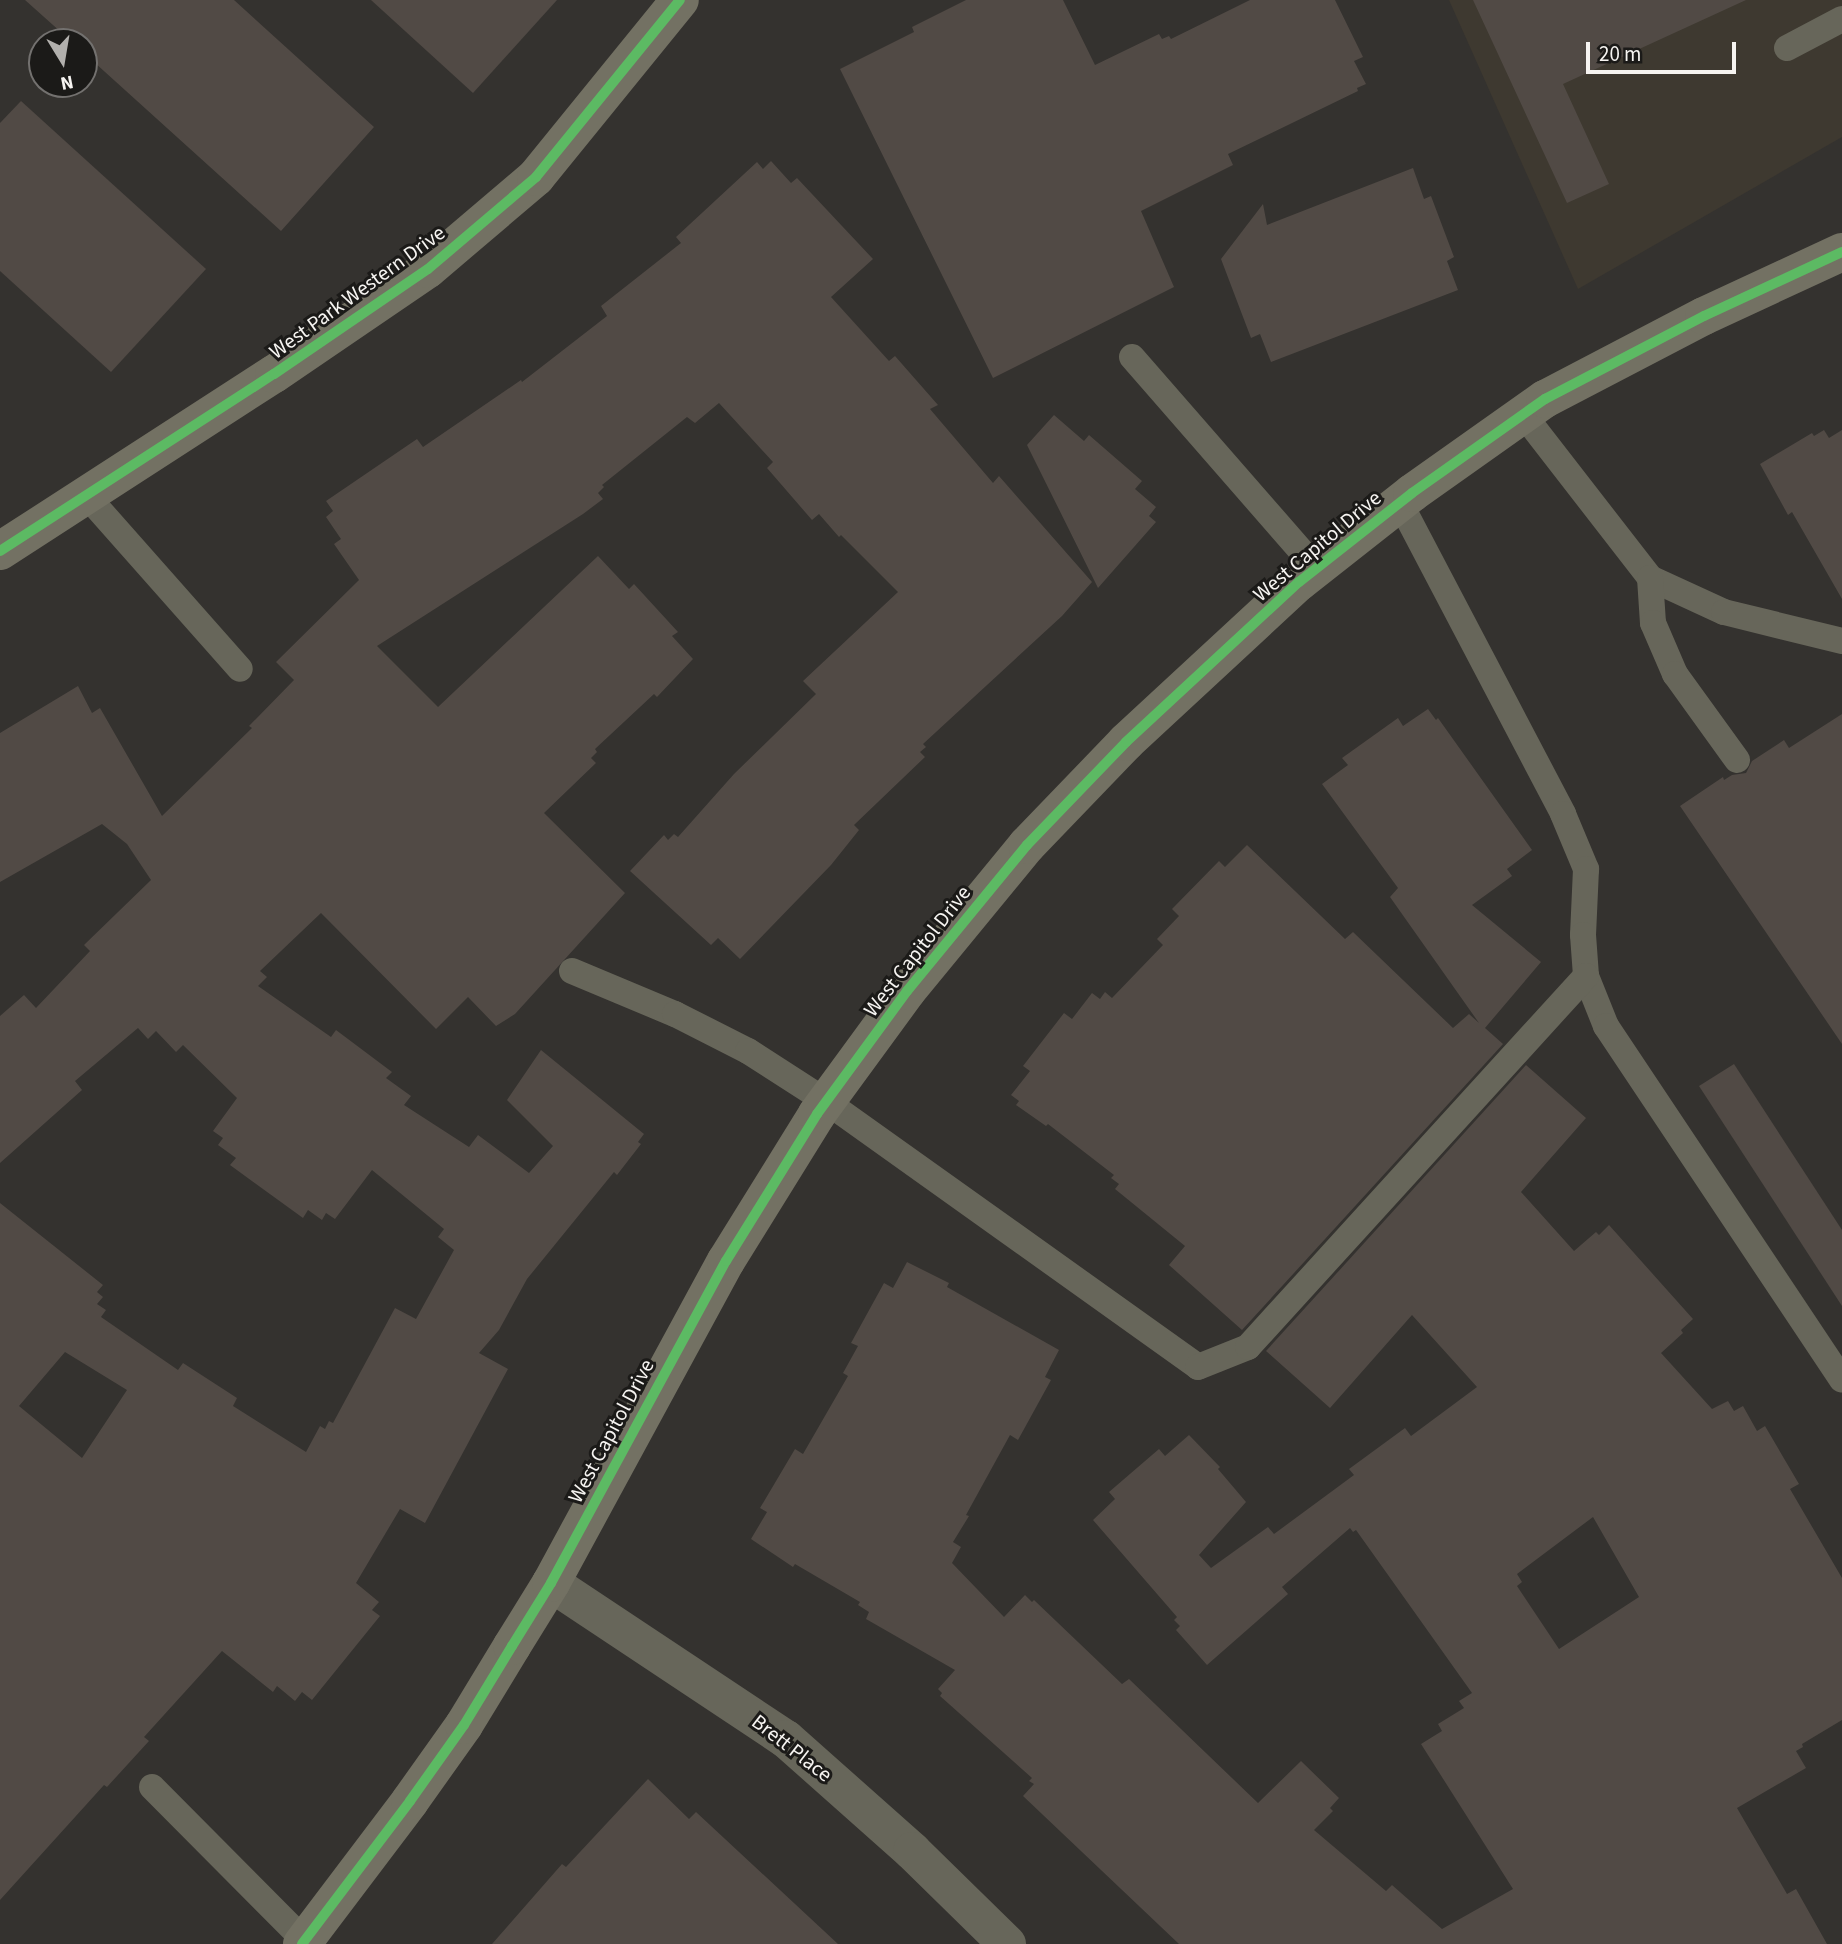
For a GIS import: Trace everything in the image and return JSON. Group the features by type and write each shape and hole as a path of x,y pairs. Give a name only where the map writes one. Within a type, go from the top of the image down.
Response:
{"street":[{"name":"West Park Western Drive","path":"0,551 274,374 428,269 536,177 680,0"},
{"name":"West Capitol Drive","path":"303,1943 464,1725 551,1583 726,1261 827,1102 906,992 1027,845 1126,742 1316,568 1400,503 1545,399 1704,316 1842,252"},
{"name":"Brett Place","path":"551,1583 786,1739 912,1851 1007,1944"}],"lane":[{"path":"1787,48 1842,19"},
{"path":"1132,357 1316,568"},
{"path":"1523,414 1650,578 1724,612 1842,641"},
{"path":"86,495 240,669"},
{"path":"1400,503 1563,814 1586,869 1583,935 1586,976 1606,1027 1842,1380"},
{"path":"1650,578 1653,623 1675,674 1737,760"},
{"path":"572,971 675,1014 748,1051 827,1102 1198,1367 1248,1347 1586,976"},
{"path":"152,1787 303,1943"}],"shaded area":[{"path":"1449,0 1842,0 1842,137 1578,289"}],"building":[{"path":"25,0 234,0 374,127 281,231 98,66 98,28 56,28"},
{"path":"371,0 557,0 473,93"},
{"path":"966,0 1063,0 1095,65 1159,34 1162,39 1169,36 1171,39 1250,0 1335,0 1363,57 1354,61 1366,84 1357,88 1358,91 1228,154 1233,165 1141,211 1174,287 993,378 840,69 914,32 912,27"},
{"path":"1473,0 1746,0 1563,84 1609,184 1567,203"},
{"path":"21,101 206,269 111,372 0,271 0,123"},
{"path":"771,161 791,183 797,178 873,259 831,297 889,361 895,356 938,405 930,409 993,483 999,476 1092,582 1062,616 923,744 926,747 920,752 925,757 854,825 859,830 831,865 740,959 718,938 711,945 630,871 664,835 668,840 674,834 678,837 734,774 816,694 803,681 898,592 841,535 839,537 819,514 812,520 767,468 773,462 719,403 695,423 687,417 602,485 604,487 598,493 603,499 583,514 377,646 438,707 598,556 629,589 634,584 678,632 672,636 693,659 657,697 654,694 595,749 597,752 591,758 596,763 544,813 625,893 515,1014 496,1026 468,997 436,1029 321,913 260,971 267,977 258,986 331,1037 336,1030 392,1072 386,1078 411,1096 404,1105 469,1147 478,1135 529,1173 553,1146 507,1100 541,1050 644,1134 638,1142 641,1144 617,1175 614,1172 527,1279 499,1330 479,1353 508,1369 425,1523 400,1509 356,1583 379,1602 372,1610 380,1616 312,1700 302,1692 295,1701 277,1686 273,1692 222,1651 144,1737 149,1741 107,1787 104,1785 0,1900 0,1203 103,1285 97,1292 103,1297 97,1304 106,1310 101,1317 178,1370 183,1363 237,1398 233,1406 306,1452 320,1426 325,1429 329,1421 333,1423 395,1308 416,1319 454,1250 438,1237 444,1229 372,1170 335,1219 326,1213 322,1220 308,1210 303,1218 230,1165 236,1158 218,1145 223,1138 213,1131 237,1098 183,1045 176,1052 156,1031 148,1039 138,1028 75,1081 82,1090 0,1163 0,1016 24,995 36,1008 90,951 84,945 151,880 127,844 102,824 0,882 0,733 78,686 92,713 100,708 162,816 252,728 249,726 294,680 276,662 359,580 334,544 341,539 326,517 333,511 326,501 417,439 423,447 521,380 522,382 607,316 601,306 681,243 676,237 757,162 763,169","holes":["65,1352 127,1390 82,1458 19,1406"]},
{"path":"1413,168 1424,199 1431,196 1454,257 1447,261 1458,290 1271,362 1260,334 1251,338 1221,259 1263,204 1267,225"},
{"path":"1054,415 1084,441 1089,435 1142,481 1135,489 1156,507 1149,516 1156,522 1098,588 1027,445"},
{"path":"1824,430 1829,438 1842,430 1842,599 1792,512 1788,515 1760,464 1812,433 1814,436"},
{"path":"1428,709 1436,720 1438,718 1532,850 1507,869 1512,876 1472,905 1541,962 1485,1028 1503,1044 1242,1330 1169,1265 1185,1246 1115,1189 1119,1184 1111,1178 1114,1175 1048,1124 1046,1126 1016,1105 1019,1101 1011,1095 1030,1071 1023,1066 1064,1013 1072,1019 1092,993 1100,999 1105,992 1112,998 1163,945 1157,939 1179,916 1172,909 1219,861 1225,867 1247,845 1345,939 1353,932 1453,1028 1469,1014 1479,1023 1390,897 1398,888 1322,784 1348,765 1342,758 1398,718 1403,726"},
{"path":"1842,714 1842,1044 1680,806 1723,777 1724,780 1732,775 1746,773 1752,761 1784,740 1789,748"},
{"path":"1734,1064 1842,1230 1842,1306 1699,1086"},
{"path":"1526,1065 1586,1118 1521,1192 1574,1251 1596,1232 1599,1235 1609,1225 1693,1319 1681,1330 1683,1333 1661,1353 1712,1409 1728,1401 1734,1411 1743,1406 1757,1431 1765,1426 1799,1484 1790,1489 1842,1578 1842,1720 1802,1744 1803,1747 1796,1751 1806,1768 1737,1808 1787,1894 1796,1889 1827,1944 1179,1944 1023,1796 1034,1784 1029,1781 1032,1778 940,1696 942,1693 938,1689 955,1670 866,1619 869,1612 858,1605 860,1602 795,1564 793,1567 751,1539 767,1512 760,1508 795,1449 803,1454 848,1376 843,1373 858,1346 851,1343 884,1283 893,1288 907,1262 949,1283 947,1287 1059,1350 1045,1377 1051,1380 1018,1440 1010,1435 966,1515 969,1516 953,1542 961,1547 952,1563 1004,1617 1025,1595 1032,1602 1034,1600 1122,1684 1129,1679 1258,1803 1301,1761 1339,1798 1330,1808 1333,1811 1314,1830 1386,1891 1392,1885 1442,1929 1513,1889 1421,1744 1442,1731 1438,1724 1464,1708 1459,1701 1472,1693 1356,1530 1353,1532 1350,1528 1282,1587 1288,1594 1207,1665 1176,1630 1180,1626 1174,1620 1177,1617 1093,1520 1115,1499 1109,1492 1159,1449 1165,1456 1189,1435 1220,1467 1218,1469 1246,1502 1199,1555 1211,1568 1268,1527 1274,1534 1354,1475 1349,1469 1405,1428 1411,1436 1477,1387 1412,1315 1330,1408 1266,1351","holes":["1593,1517 1639,1597 1559,1649 1517,1586 1522,1582 1517,1574"]},
{"path":"648,1779 689,1819 696,1812 838,1944 492,1944 562,1864 566,1867"}],"cycle path":[{"path":"0,551 274,374 428,269 536,177 680,0"},
{"path":"302,1944 464,1725 551,1583 726,1261 817,1114 907,991 1027,845 1126,742 1299,582 1412,493 1545,399 1704,316 1842,252"}]}
